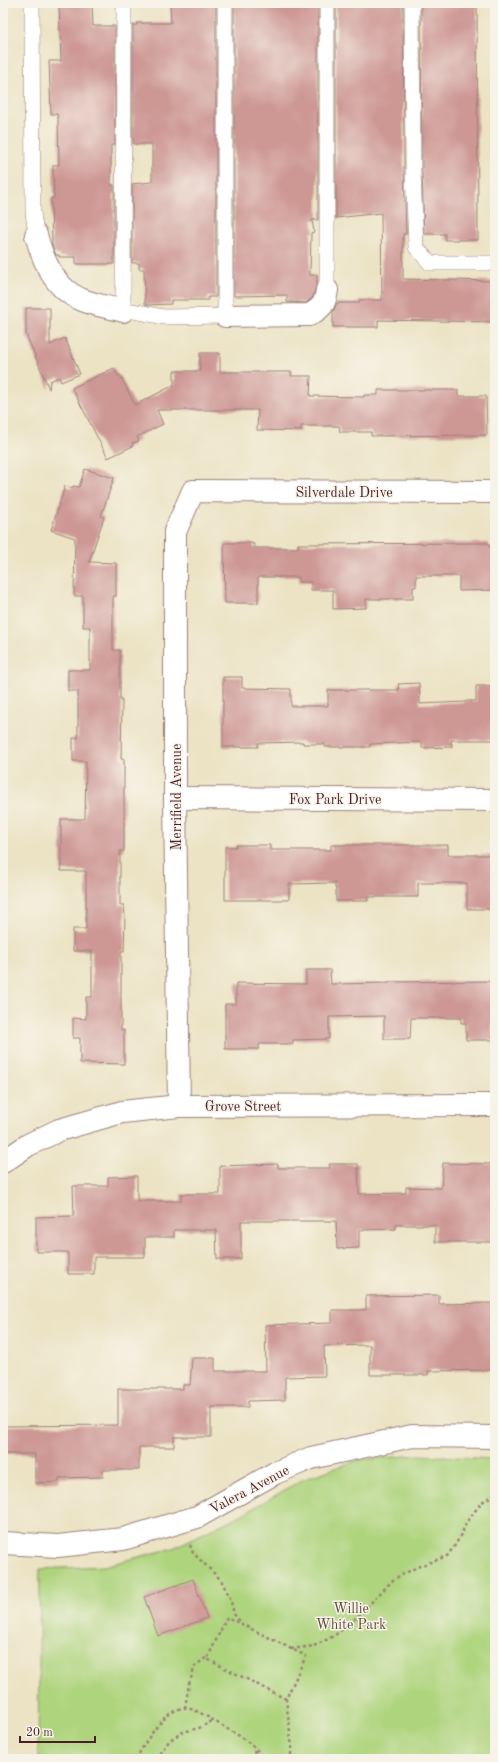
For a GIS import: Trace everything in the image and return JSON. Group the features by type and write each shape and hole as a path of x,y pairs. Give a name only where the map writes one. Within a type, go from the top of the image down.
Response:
{"street":[{"path":"36,234 41,253 48,270 61,286 80,299 123,311"},
{"path":"225,316 309,315 318,310 325,302 327,290"},
{"name":"Silverdale Drive","path":"194,491 495,492"},
{"name":"Merrifield Avenue","path":"179,1106 175,798 175,532 194,491"},
{"name":"Fox Park Drive","path":"175,798 495,800"},
{"name":"Grove Street","path":"3,1162 28,1145 59,1130 122,1112 179,1106 495,1105"},
{"name":"Valera Avenue","path":"3,1543 58,1546 123,1539 197,1517 275,1473 311,1458 412,1436 495,1437"}],"lane":[{"path":"32,3 33,212 36,234"},
{"path":"124,3 123,311 134,311 164,317 225,316 225,3"},
{"path":"327,3 327,290"},
{"path":"412,3 413,172 416,247 430,263 495,263"}],"path":[{"path":"291,1649 314,1646 334,1636 355,1619 394,1579 416,1567 447,1556 456,1544 468,1520 482,1502 495,1494"},
{"path":"181,1522 193,1553 221,1580 230,1598 234,1614 242,1625"},
{"path":"286,1699 207,1660 227,1617 306,1656 286,1699 292,1748 290,1759"},
{"path":"185,1708 194,1666 209,1655"},
{"path":"136,1759 155,1728 169,1713 185,1708 213,1720 255,1747 264,1759"},
{"path":"158,1759 159,1754 170,1740 183,1732 199,1728 213,1720"},
{"path":"254,1759 255,1747"}],"green space":[{"name":"Willie White Park","path":"418,1455 495,1459 495,1746 491,1759 38,1759 40,1569 104,1566 173,1548 243,1514 304,1479 358,1460"}],"building":[{"path":"59,3 92,3 93,26 115,26 115,145 111,145 111,185 114,185 114,264 76,264 76,257 59,257 59,255 56,255 52,245 51,198 54,198 53,165 59,165 58,118 57,114 51,114 49,61 61,61"},
{"path":"170,3 216,3 216,297 208,297 208,300 171,300 171,304 149,305 145,304 144,269 139,269 139,263 132,263 132,184 152,182 152,144 133,144 133,25 137,25 137,23 171,23"},
{"path":"234,3 318,3 318,220 312,220 314,232 311,233 310,275 317,275 317,283 313,297 306,303 287,302 287,295 234,296"},
{"path":"336,3 403,3 406,234 403,234 403,279 495,281 495,322 378,320 378,327 333,327 333,312 337,303 359,303 359,300 382,300 381,213 336,218"},
{"path":"421,3 477,3 478,240 445,240 445,234 424,234"},
{"path":"26,308 50,308 50,345 65,338 80,374 61,382 59,377 50,381 49,389 26,334"},
{"path":"200,353 220,353 220,372 292,372 291,376 311,376 310,396 364,397 364,395 378,395 378,390 458,390 458,396 486,396 487,435 371,436 371,432 340,432 339,426 301,426 301,431 257,430 258,410 157,410 163,424 137,437 139,441 132,443 133,446 108,458 72,388 114,368 118,376 120,375 135,405 174,385 174,371 200,371"},
{"path":"85,469 114,478 101,516 104,517 89,562 116,563 116,596 113,596 113,650 120,650 120,699 122,699 121,759 124,759 124,851 120,851 120,905 124,905 125,917 124,951 121,951 121,1030 124,1030 124,1064 80,1063 80,1038 73,1038 73,1018 86,1019 86,997 92,997 92,951 73,951 73,929 86,929 86,871 61,871 61,819 85,819 86,761 73,761 73,738 78,738 78,691 68,691 68,670 90,670 90,627 83,627 83,596 74,596 75,538 51,530 65,486 72,488 73,486 79,487"},
{"path":"252,543 254,544 254,548 298,548 298,544 489,543 489,547 495,547 495,590 459,591 459,576 416,576 416,587 413,587 413,599 366,599 366,608 333,609 333,590 311,590 311,582 299,582 299,577 258,577 258,603 225,603 224,544"},
{"path":"223,677 242,677 242,688 291,689 291,706 328,706 328,690 399,690 398,684 419,683 420,704 466,702 476,701 476,686 495,686 495,740 451,740 452,747 422,748 422,742 370,744 370,747 325,747 325,744 303,744 303,742 258,743 258,747 223,747"},
{"path":"236,845 270,845 270,850 331,850 331,845 448,845 448,855 495,855 495,909 467,909 467,883 418,883 418,897 368,897 368,901 336,901 335,883 289,884 289,900 225,900 225,847 236,847"},
{"path":"306,970 330,970 331,984 495,981 495,1017 492,1017 493,1040 466,1040 466,1023 461,1023 461,1018 411,1018 410,1039 384,1039 384,1016 329,1017 329,1039 293,1040 293,1044 259,1044 259,1049 225,1049 225,1004 236,1004 236,983 306,984"},
{"path":"443,1163 495,1164 495,1242 435,1242 435,1225 396,1225 396,1229 359,1230 359,1248 337,1249 336,1221 241,1221 241,1259 217,1259 216,1230 174,1230 174,1237 145,1237 145,1257 94,1257 94,1274 68,1274 68,1252 36,1252 36,1217 74,1216 73,1186 108,1186 108,1177 137,1176 137,1201 181,1201 181,1194 220,1194 220,1166 278,1164 278,1168 330,1168 329,1164 358,1164 359,1194 406,1193 406,1187 441,1188"},
{"path":"439,1295 439,1304 495,1303 495,1370 428,1371 428,1375 370,1375 370,1345 324,1346 325,1376 285,1377 285,1400 248,1401 248,1407 211,1407 211,1437 174,1437 174,1447 139,1447 139,1470 103,1470 103,1477 59,1478 59,1482 35,1483 35,1454 3,1454 3,1426 118,1425 118,1389 183,1389 183,1385 190,1385 192,1358 215,1358 215,1371 266,1371 265,1325 332,1323 332,1310 366,1310 366,1296"},
{"path":"193,1579 207,1618 158,1636 144,1597"}]}
